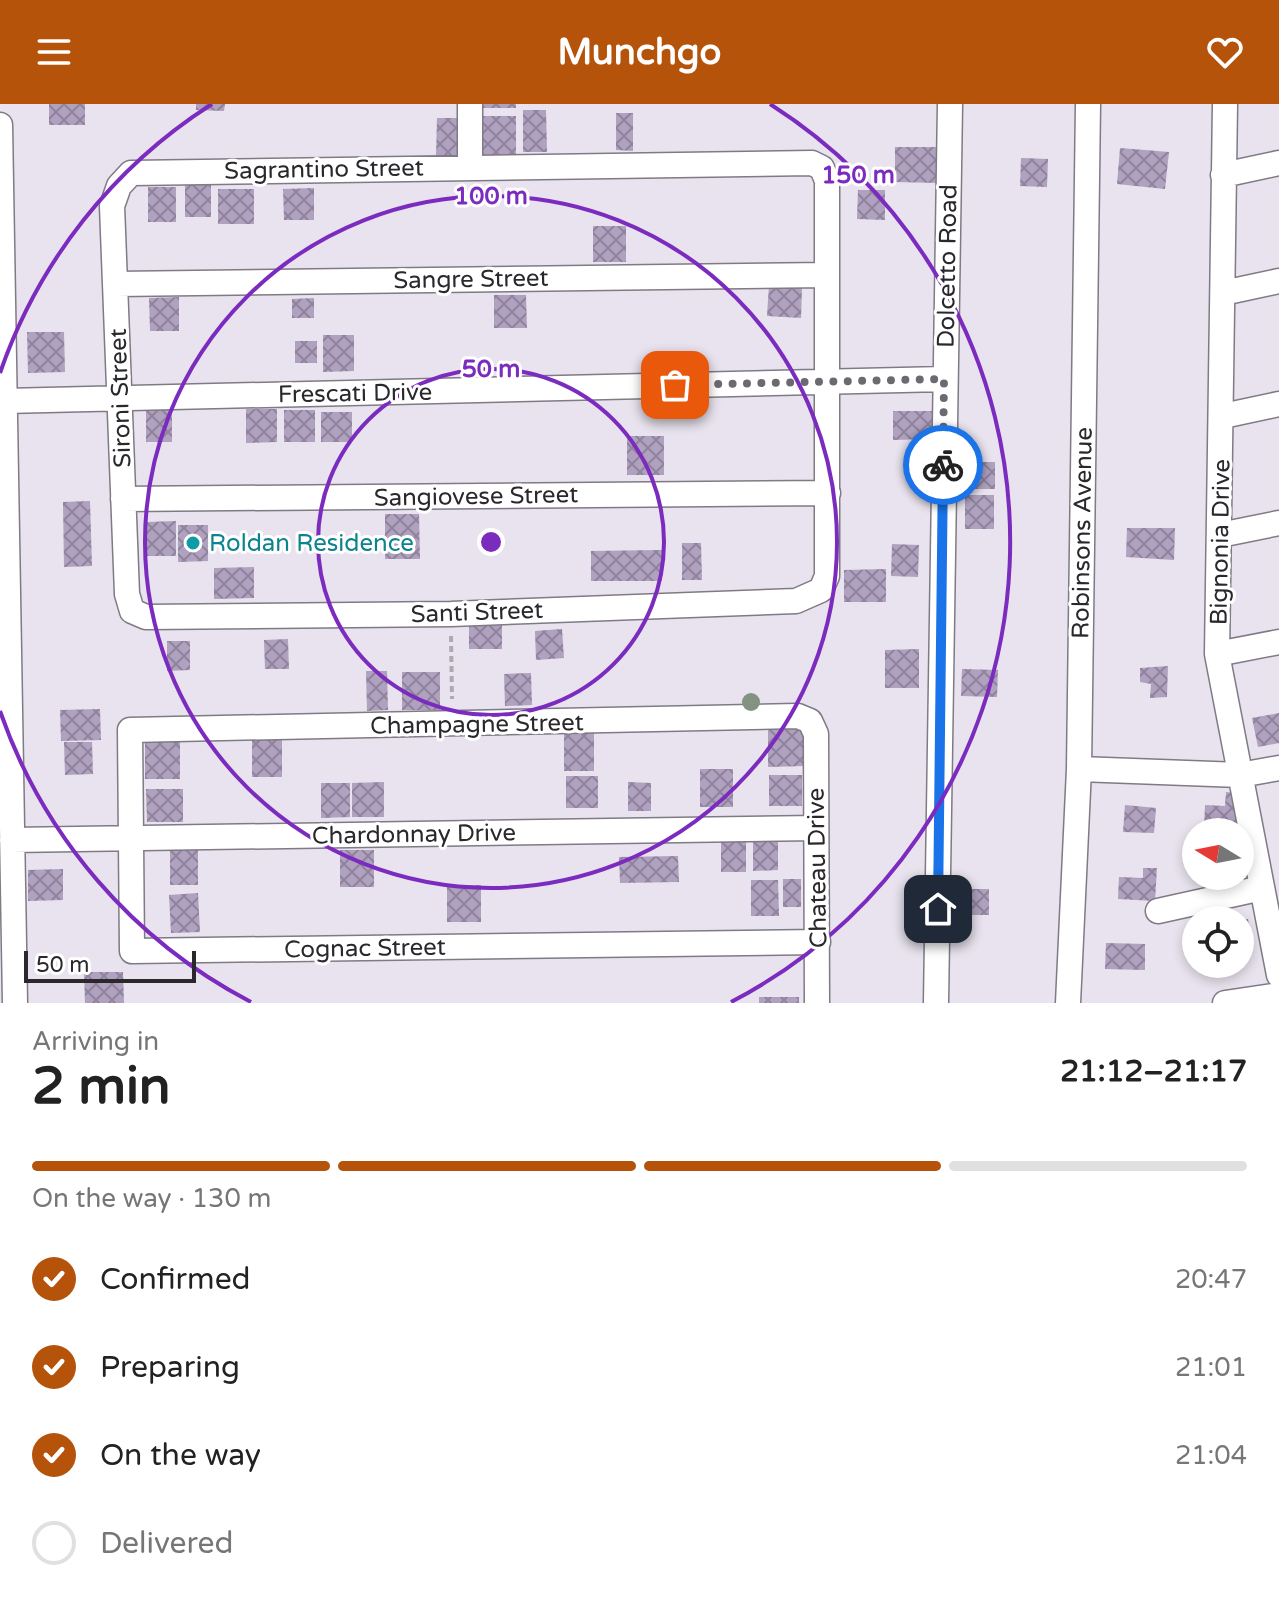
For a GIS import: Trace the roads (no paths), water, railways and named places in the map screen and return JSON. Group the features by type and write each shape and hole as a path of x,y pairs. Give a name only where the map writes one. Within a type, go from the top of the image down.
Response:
{"street":[{"path":"470,104 470,166"},
{"name":"Dolcetto Road","path":"936,1003 950,104"},
{"name":"Robinsons Avenue","path":"1068,1003 1079,769 1088,104"},
{"name":"Bignonia Drive","path":"1225,104 1223,416 1217,654 1279,975"},
{"path":"0,125 15,1003"},
{"name":"Sagrantino Street","path":"119,186 131,173 812,163 822,168 827,181 827,275"},
{"path":"1223,175 1279,163"},
{"name":"Sironi Street","path":"119,186 112,206 127,594 132,611"},
{"path":"827,275 830,381 828,493"},
{"name":"Sangre Street","path":"116,284 827,275"},
{"path":"1223,293 1279,281"},
{"name":"Frescati Drive","path":"5,401 944,379"},
{"path":"1223,416 1279,404"},
{"name":"Sangiovese Street","path":"123,499 828,493"},
{"name":"Santi Street","path":"132,611 146,617 451,614 796,601 821,590 827,576 828,493"},
{"path":"1220,535 1279,523"},
{"path":"1217,654 1279,642"},
{"name":"Champagne Street","path":"130,730 452,726 798,716 810,721 816,734"},
{"name":"Cognac Street","path":"130,730 132,951 818,942"},
{"name":"Chateau Drive","path":"816,734 817,1003"},
{"path":"1079,769 1240,775 1279,768"},
{"name":"Chardonnay Drive","path":"12,840 816,828"},
{"path":"1158,911 1262,888"},
{"name":"Robinsons Avenue","path":"1072,962 1084,1003"},
{"path":"1225,1003 1279,995"}],"place":[{"name":"Roldan Residence","path":"193,543"}]}
